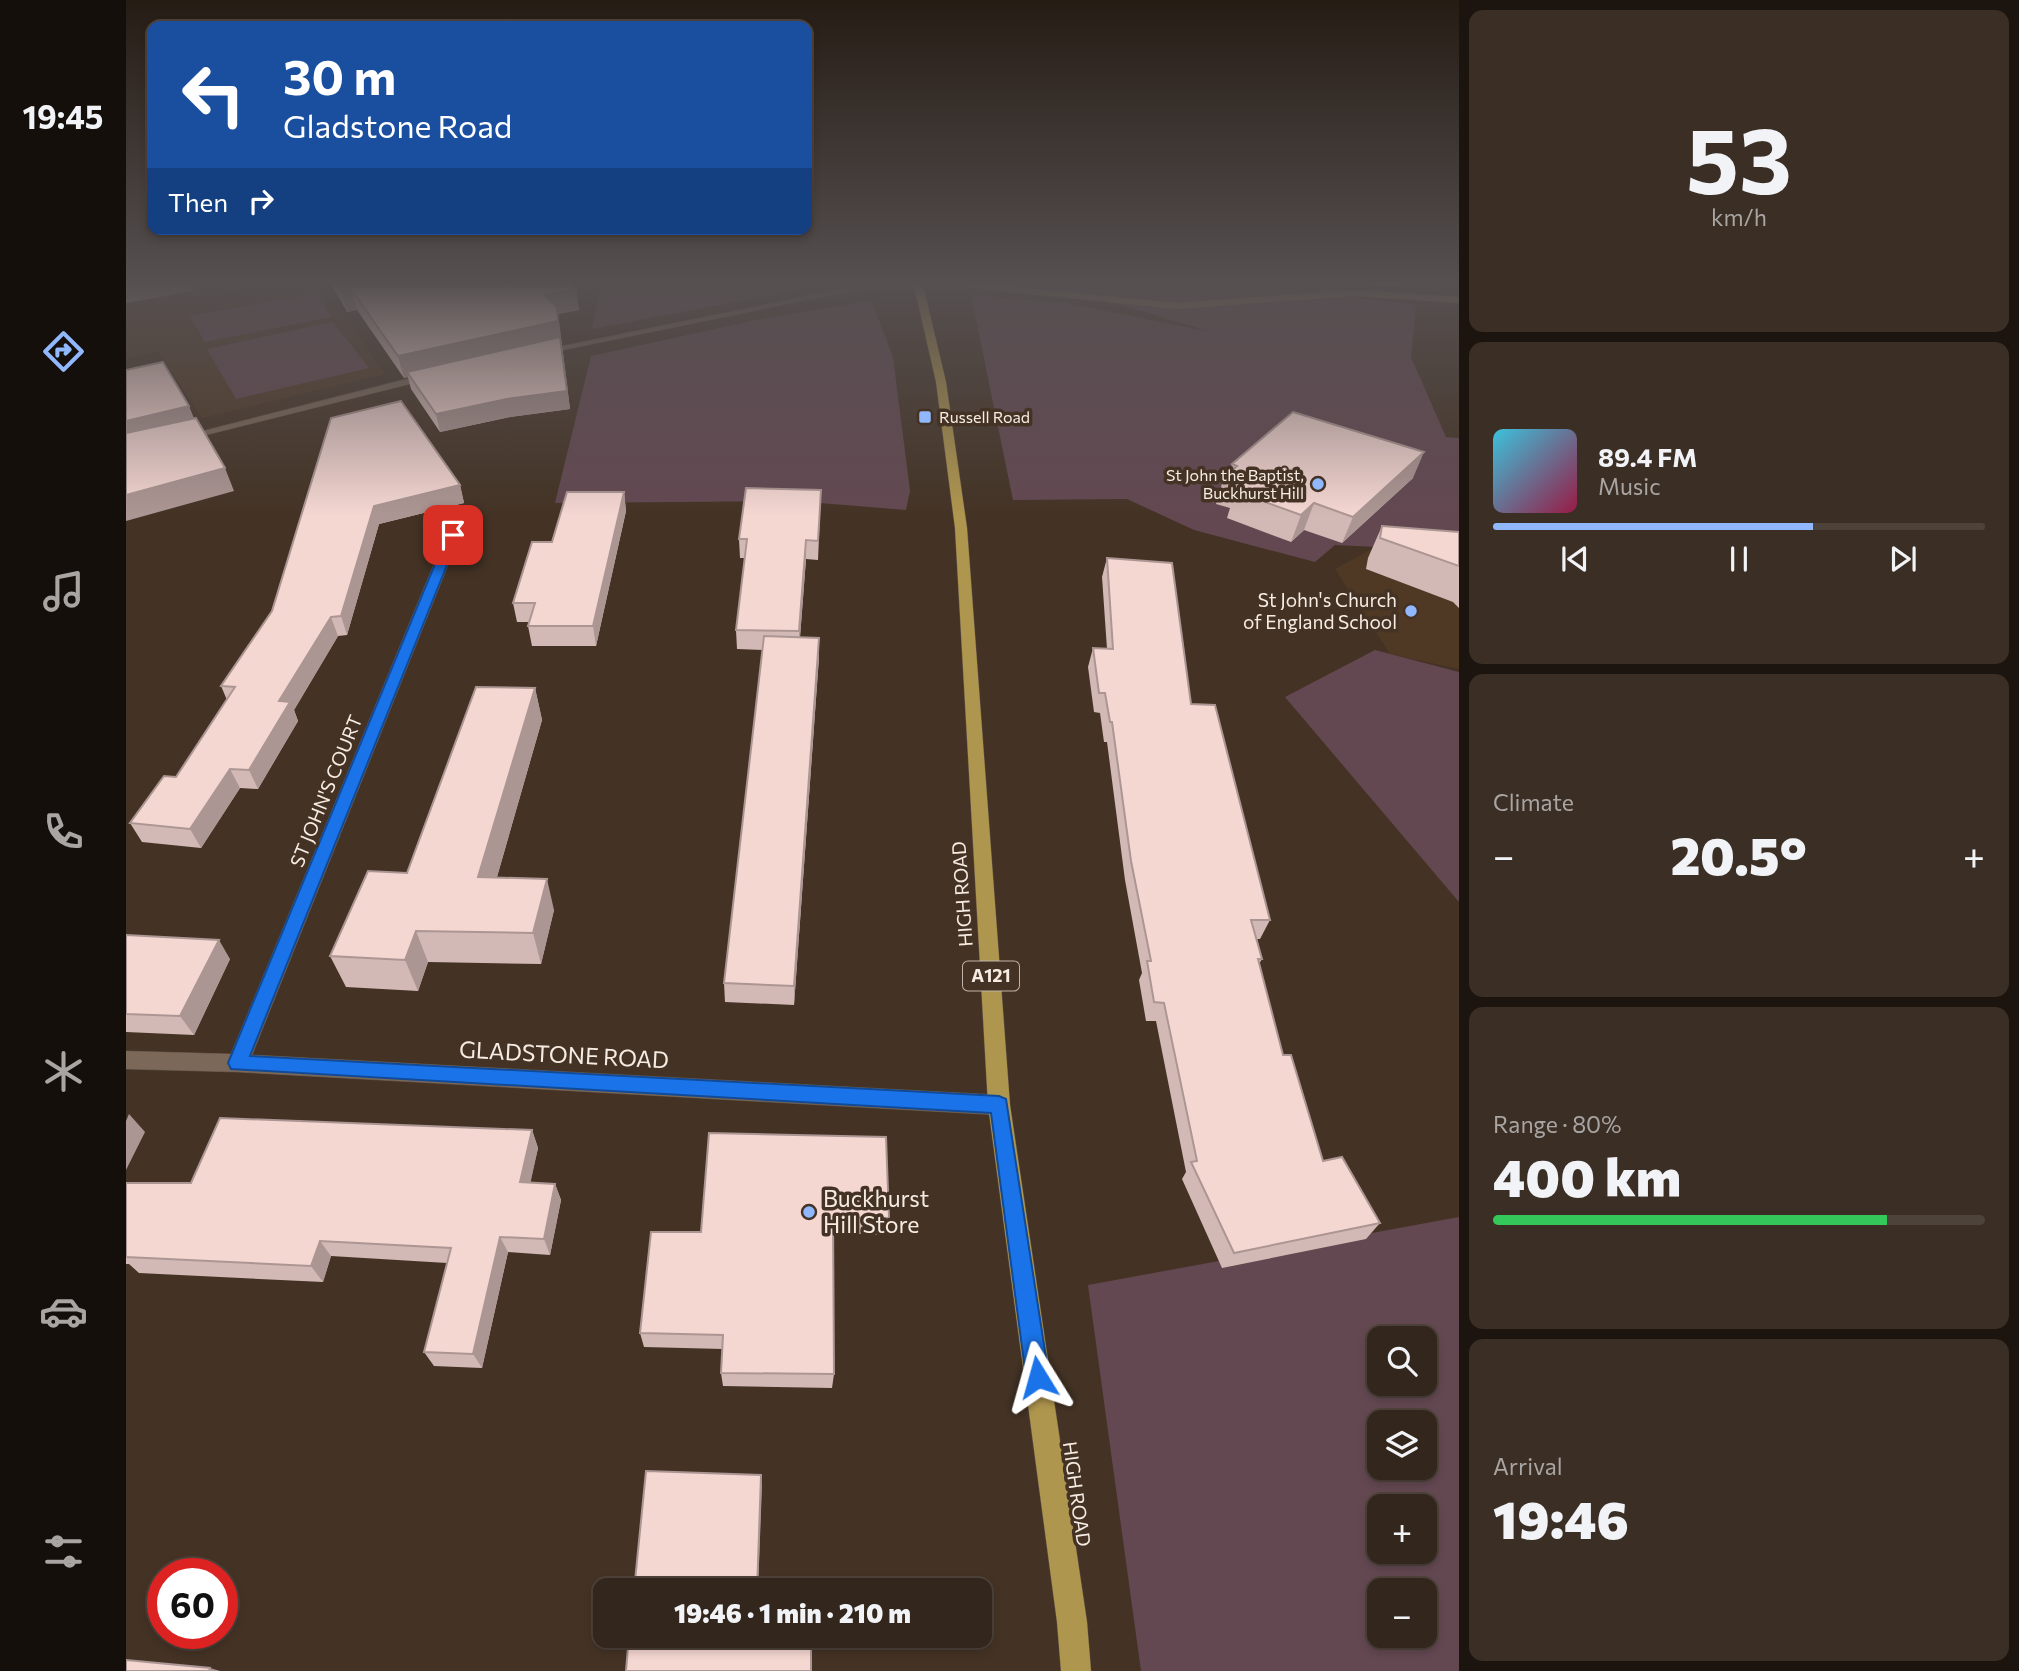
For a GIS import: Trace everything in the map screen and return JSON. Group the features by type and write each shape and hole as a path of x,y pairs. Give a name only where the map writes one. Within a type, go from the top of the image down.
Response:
{"main road":[{"name":"HIGH ROAD","path":"935,359 961,528 999,1105 1072,1622 1076,1671"}],"street":[{"path":"166,442 436,375"},
{"name":"ST JOHN'S COURT","path":"238,1063 453,535"},
{"name":"GLADSTONE ROAD","path":"126,1060 238,1063 999,1105"}],"shaded area":[{"path":"163,359 375,359 385,374 202,418"},
{"path":"213,359 362,359 369,368 236,399"},
{"path":"590,359 893,359 910,491 906,510 795,501 555,503"},
{"path":"984,359 1412,359 1446,437 1459,438 1459,551 1335,545 1315,562 1194,530 1127,499 1013,500"},
{"name":"St John's Church of England School","path":"1370,550 1459,558 1459,669 1390,654 1335,569"},
{"path":"1375,650 1459,672 1459,902 1285,697"},
{"path":"1459,1217 1459,1671 1141,1671 1088,1285"}],"building":[{"path":"464,359 563,359 567,391 507,399 436,414 407,372"},
{"path":"163,362 189,406 126,421 126,370"},
{"path":"401,401 460,485 374,506 341,616 331,617 279,701 290,702 249,770 230,769 190,829 130,823 164,776 176,777 235,687 221,686 272,611 331,418"},
{"name":"St John the Baptist, Buckhurst Hill","path":"1293,412 1424,452 1353,517 1314,503 1301,515 1235,491 1244,483 1224,477 1237,466 1232,464"},
{"path":"196,418 225,468 126,495 126,433"},
{"path":"746,488 821,490 818,541 806,540 799,631 736,630 747,539 739,539"},
{"path":"567,492 624,492 593,626 528,626 535,603 513,603 532,542 552,542"},
{"path":"1382,526 1459,532 1459,566 1380,538"},
{"path":"1107,558 1172,563 1191,704 1215,705 1270,920 1251,920 1262,959 1258,959 1283,1055 1291,1055 1323,1161 1342,1157 1380,1223 1234,1253 1191,1162 1197,1161 1164,1003 1154,1002 1147,961 1151,961 1131,861 1112,722 1105,693 1099,693 1093,648 1113,649"},
{"path":"764,636 819,638 794,986 724,983"},
{"path":"476,687 535,688 478,877 547,879 533,933 416,931 405,960 330,956 368,871 407,873"},
{"path":"126,935 219,940 180,1016 126,1014"},
{"path":"220,1118 532,1130 520,1182 555,1184 544,1239 500,1237 473,1354 424,1352 451,1248 320,1241 311,1266 126,1257 126,1183 191,1183"},
{"path":"709,1133 886,1137 889,1218 833,1217 834,1374 721,1373 723,1335 640,1333 651,1232 701,1232"},
{"path":"646,1471 761,1475 757,1578 635,1578"},
{"path":"628,1648 811,1648 811,1671 626,1671"},
{"path":"126,1660 210,1668 209,1671 126,1671"}],"place":[{"name":"Russell Road","path":"925,417"},
{"name":"St John the Baptist, Buckhurst Hill","path":"1318,484"},
{"name":"St John's Church of England School","path":"1411,611"},
{"name":"Buckhurst Hill Store","path":"809,1212"}],"route":[{"path":"453,535 238,1063 999,1105 1038,1377"}]}
